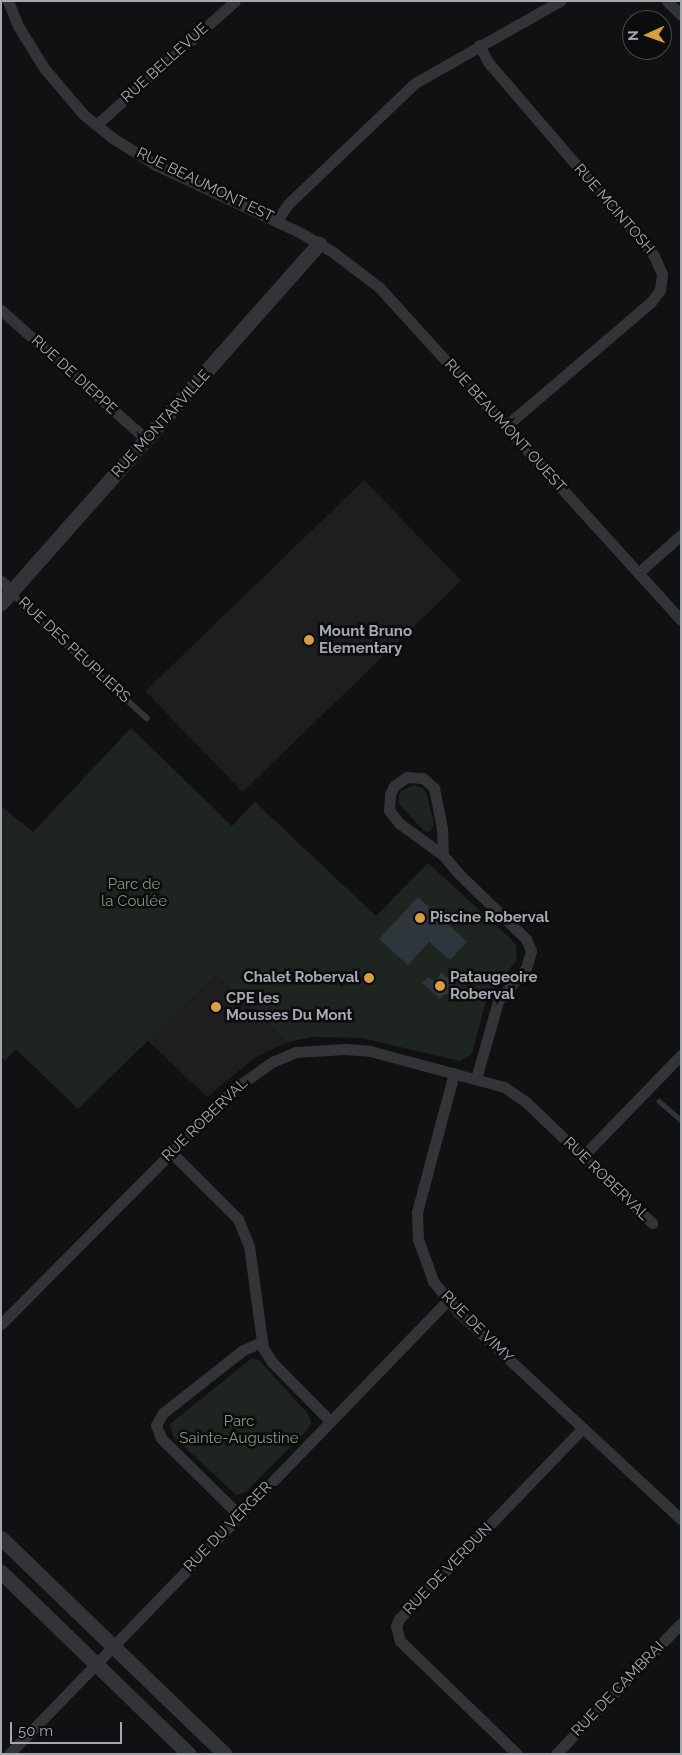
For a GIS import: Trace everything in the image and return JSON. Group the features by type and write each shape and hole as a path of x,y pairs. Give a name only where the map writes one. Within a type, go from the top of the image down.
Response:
{"street":[{"name":"RUE BELLEVUE","path":"96,125 235,1"},
{"path":"277,220 288,204 406,91 435,69 560,1"},
{"path":"667,1 681,15"},
{"name":"RUE BEAUMONT EST","path":"6,4 44,68 96,125 156,165 277,220 319,244"},
{"name":"RUE MCINTOSH","path":"479,45 488,62 654,256 662,274 660,290 651,302 506,426"},
{"name":"RUE BEAUMONT OUEST","path":"319,244 379,287 681,620"},
{"name":"RUE MONTARVILLE","path":"1,603 7,586 147,440 319,244"},
{"name":"RUE DE DIEPPE","path":"1,310 147,440"},
{"path":"638,573 681,535"},
{"path":"443,855 442,828 434,788 423,778 407,777 400,781 390,794 389,810 393,817 443,855 458,873 526,939 530,947 529,964 498,1001 476,1079"},
{"name":"RUE ROBERVAL","path":"1,1324 234,1089 272,1062 296,1052 344,1049 370,1051 476,1079 513,1092 652,1223"},
{"path":"583,1156 681,1055"},
{"name":"RUE DE VIMY","path":"454,1073 422,1190 417,1221 426,1265 447,1301 681,1519"},
{"path":"171,1152 234,1214 244,1231 262,1342 272,1362 330,1421"},
{"name":"RUE DU VERGER","path":"9,1754 447,1301"},
{"path":"240,1515 161,1438 156,1425 162,1413 244,1350 262,1342"},
{"name":"RUE DE VERDUN","path":"517,1754 400,1641 396,1626 399,1620 584,1428"},
{"path":"1,1538 224,1754"},
{"path":"1,1572 189,1754"},
{"name":"RUE DE CAMBRAI","path":"556,1754 681,1623"}],"lane":[{"name":"RUE DES PEUPLIERS","path":"7,586 24,606 147,718"}],"shaded area":[{"name":"Mount Bruno Elementary","path":"364,480 461,581 243,792 145,691"},
{"name":"Piscine Roberval","path":"418,897 467,942 450,960 429,942 408,965 379,939"},
{"name":"Pataugeoire Roberval","path":"441,972 456,984 457,989 454,994 445,994 440,999 422,983 428,977 436,982"},
{"name":"CPE les Mousses Du Mont","path":"216,974 287,1042 253,1059 207,1097 147,1040"}],"green space":[{"name":"Parc de la Coulée","path":"131,728 232,826 255,802 376,916 428,863 510,938 516,945 517,959 486,1001 472,1054 460,1061 362,1038 312,1037 287,1042 216,974 78,1109 16,1049 5,1061 1,1057 1,806 33,832"},
{"path":"413,785 423,788 427,794 434,824 430,832 424,831 398,803 400,792"},
{"name":"Parc Sainte-Augustine","path":"252,1358 259,1360 308,1414 311,1422 308,1429 246,1492 236,1495 173,1436 170,1424"}],"waterway":[{"path":"659,1101 681,1120"}],"place":[{"name":"Mount Bruno Elementary","path":"309,640"},
{"name":"Piscine Roberval","path":"420,918"},
{"name":"Chalet Roberval","path":"369,978"},
{"name":"Pataugeoire Roberval","path":"440,986"},
{"name":"CPE les Mousses Du Mont","path":"216,1007"}]}
